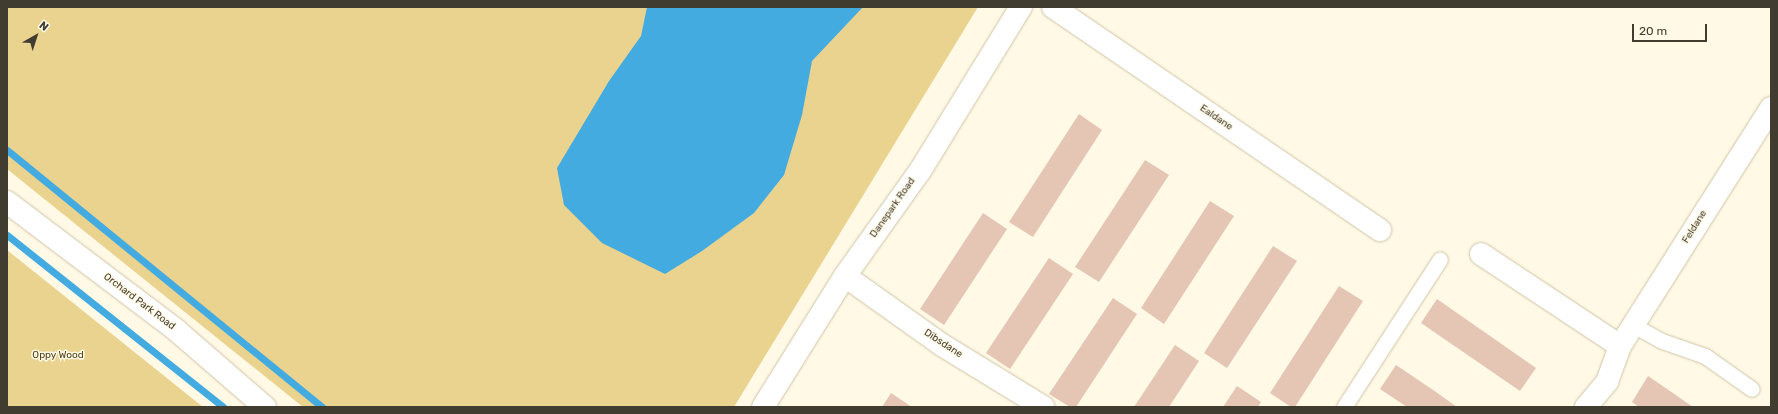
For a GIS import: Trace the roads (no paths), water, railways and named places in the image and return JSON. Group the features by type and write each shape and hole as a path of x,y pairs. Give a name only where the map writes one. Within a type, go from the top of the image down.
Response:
{"street":[{"name":"Danepark Road","path":"763,407 845,276 920,171 1021,7"},
{"name":"Ealdane","path":"1052,7 1380,230"},
{"name":"Feldane","path":"1586,407 1607,382 1620,346 1771,108"},
{"name":"Orchard Park Road","path":"7,202 176,330 265,407"},
{"path":"1481,254 1620,346"},
{"name":"Dibsdane","path":"845,276 942,345 1043,407"}],"lane":[{"path":"1344,407 1440,259"},
{"path":"1633,325 1662,340 1705,356 1752,389"}],"water":[{"path":"647,7 863,7 812,61 802,115 784,175 754,213 702,251 665,274 602,243 564,205 557,168 609,81 641,36"}],"waterway":[{"path":"7,150 322,407"},
{"path":"7,235 223,407"}],"park label":[{"name":"Oppy Wood","path":"58,356"}]}
